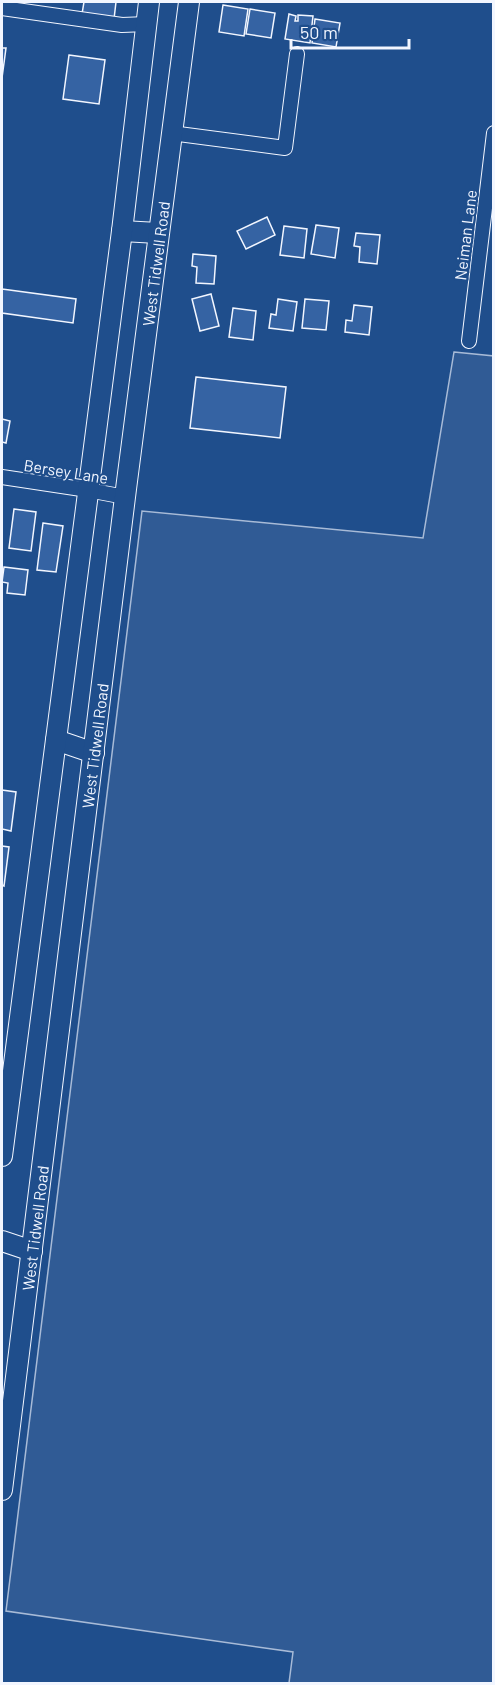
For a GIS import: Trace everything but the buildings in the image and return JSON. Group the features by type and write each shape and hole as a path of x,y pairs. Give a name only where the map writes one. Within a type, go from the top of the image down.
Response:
{"main road":[{"path":"2,1156 150,2"},
{"name":"West Tidwell Road","path":"2,1490 158,233 189,2"},
{"path":"122,231 158,233"},
{"path":"56,740 94,753"},
{"path":"2,1241 32,1251"}],"street":[{"path":"2,8 122,25 147,24"},
{"path":"171,133 285,148 297,54"},
{"name":"Neiman Lane","path":"469,341 494,134"},
{"name":"Bersey Lane","path":"2,477 125,497"}],"shaded area":[{"path":"454,352 494,356 493,1683 289,1683 293,1652 6,1611 142,511 423,538"}]}
